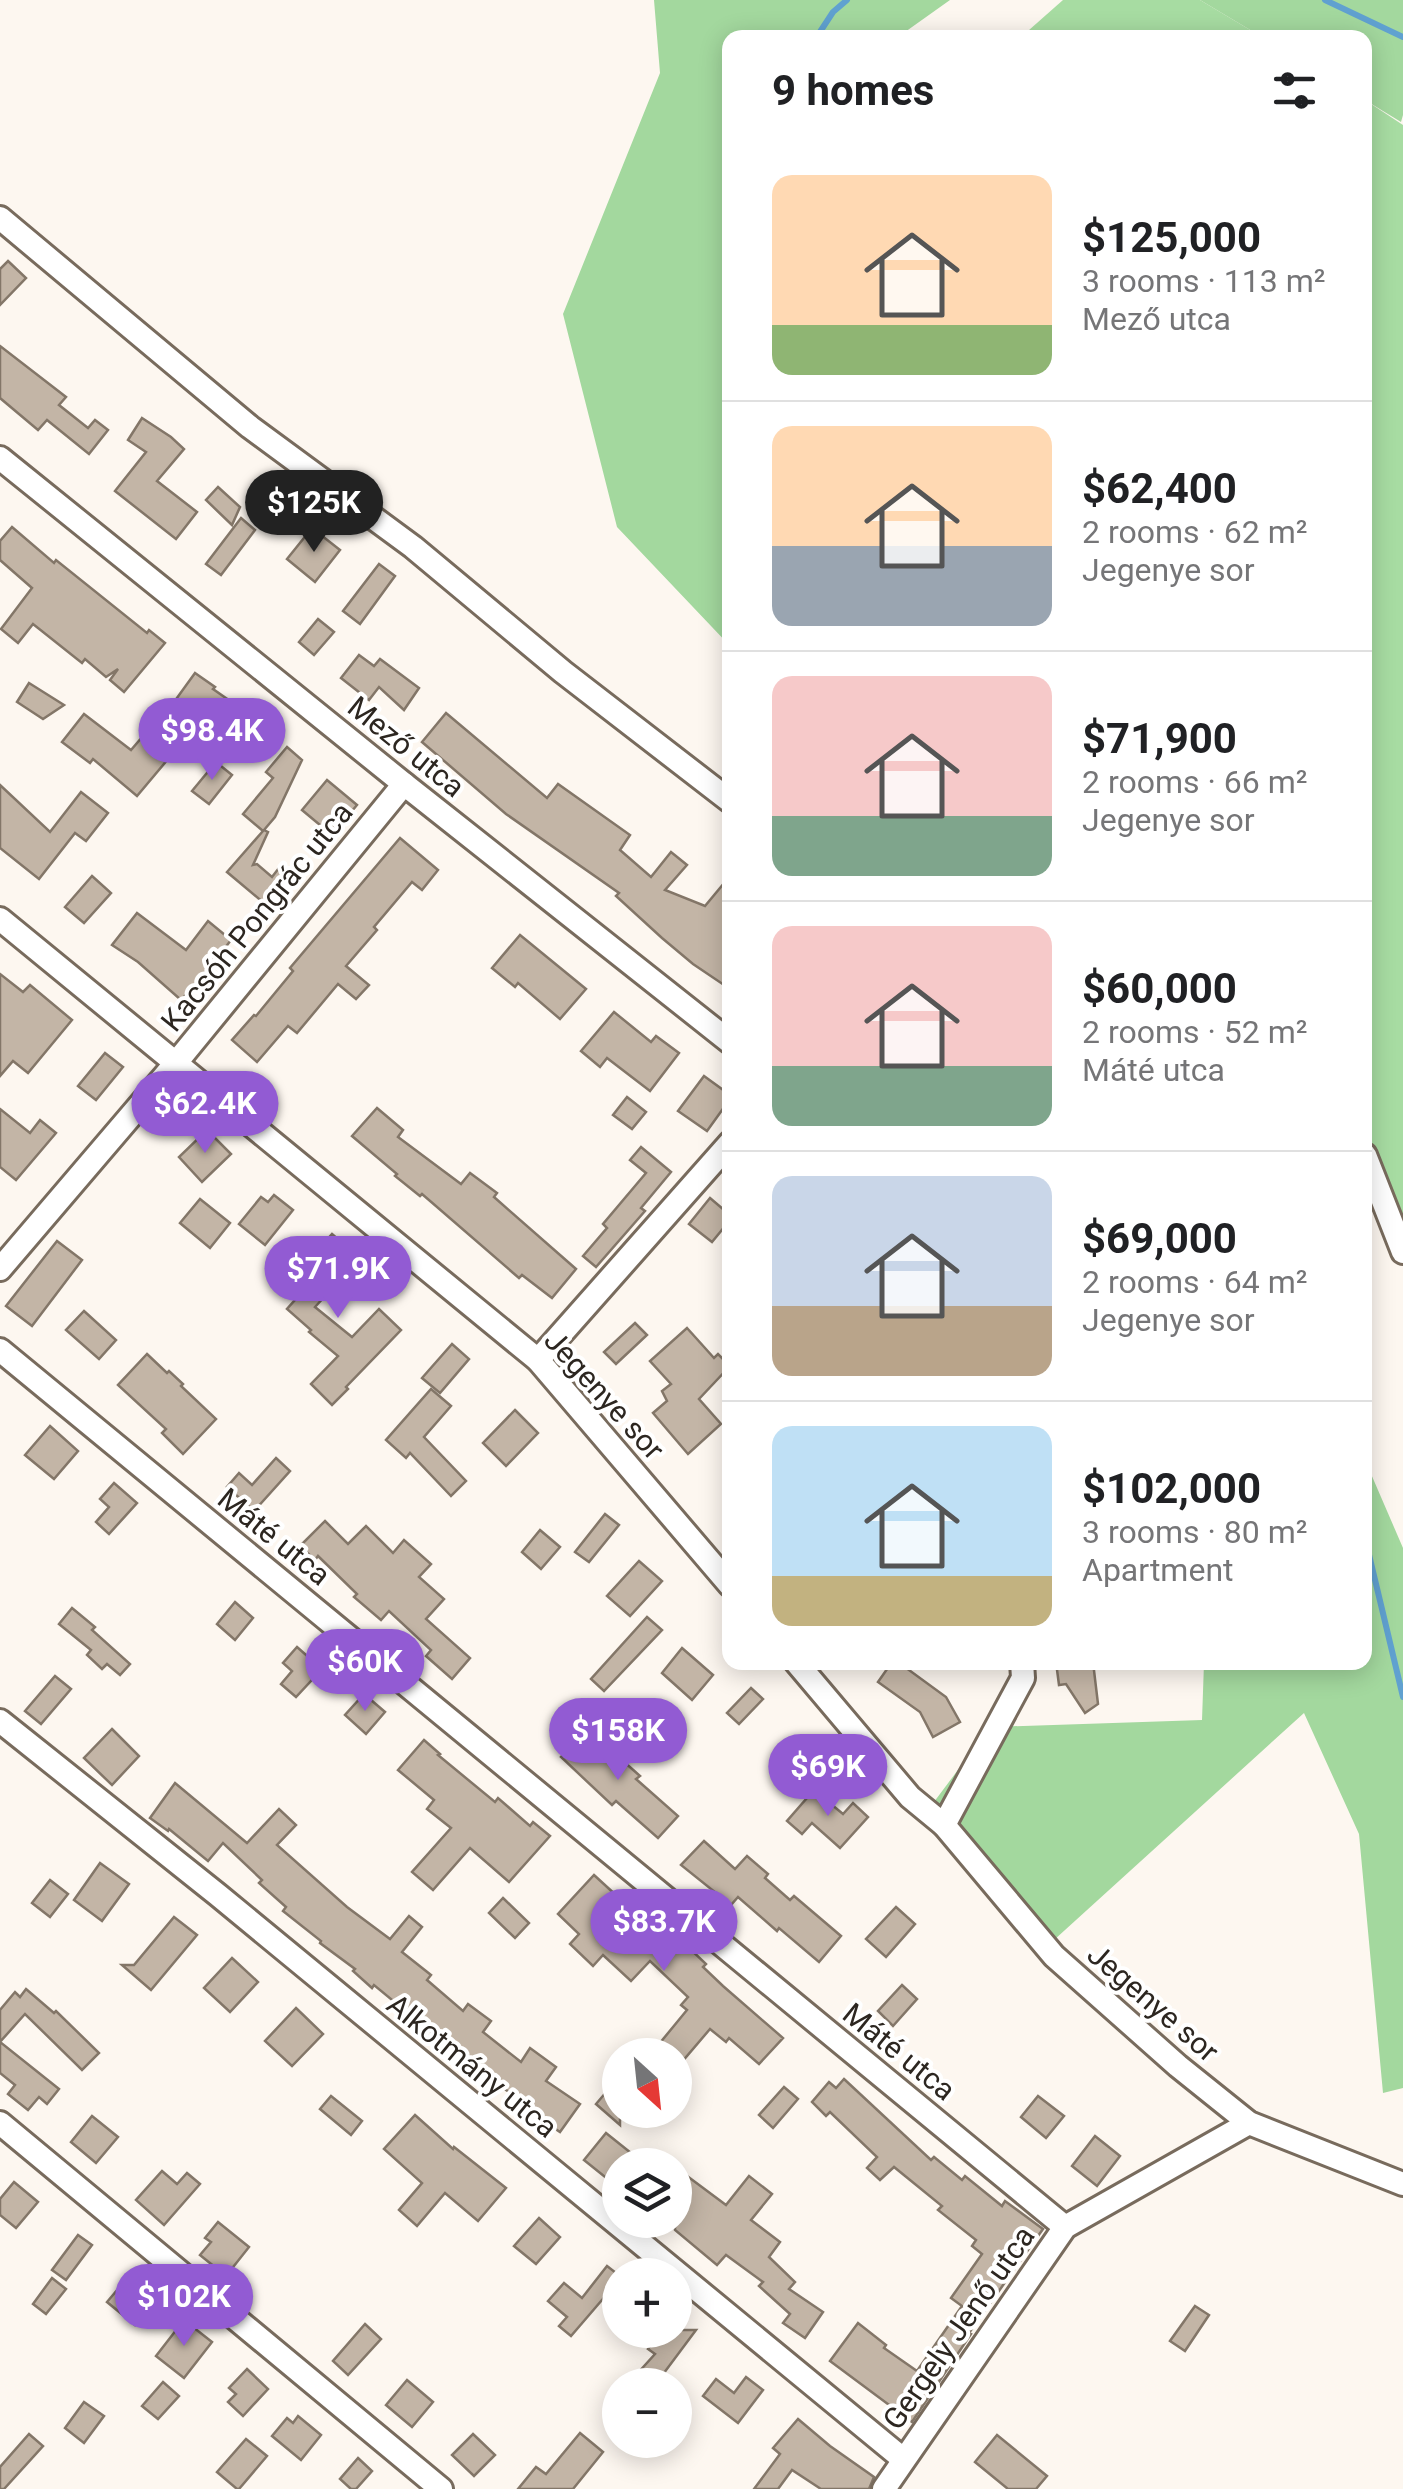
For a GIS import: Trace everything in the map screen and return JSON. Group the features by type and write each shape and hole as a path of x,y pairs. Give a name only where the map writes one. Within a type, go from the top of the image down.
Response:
{"street":[{"path":"0,218 250,427 413,547 563,672 722,795"},
{"name":"Mező utca","path":"0,458 722,1036"},
{"name":"Kacsóh Pongrác utca","path":"0,1269 175,1064 404,784"},
{"name":"Jegenye sor","path":"0,918 538,1360 722,1576"},
{"path":"538,1360 722,1152"},
{"path":"1372,1172 1403,1252"},
{"name":"Máté utca","path":"0,1350 1065,2227"},
{"name":"Jegenye sor","path":"803,1670 910,1797 944,1825 1054,1956 1178,2066 1250,2124 1403,2184"},
{"path":"944,1825 1023,1678 1022,1670"},
{"name":"Alkotmány utca","path":"0,1721 903,2460"},
{"path":"0,2123 441,2489"},
{"name":"Gergely Jenő utca","path":"884,2489 1065,2227 1250,2124"}],"green space":[{"path":"654,0 950,0 908,30 722,30 722,638 617,527 563,314 660,73"},
{"path":"1063,0 1200,0 1250,30 1029,30"},
{"path":"1200,0 1403,0 1401,122 1372,104 1372,30 1250,30"},
{"path":"1372,105 1403,125 1403,1252 1372,1173"},
{"path":"1372,1476 1403,1548 1403,2088 1383,2093 1359,1834 1304,1713 1054,1940 925,1814 990,1727 1202,1720 1204,1670 1372,1670"}],"building":[{"path":"8,261 26,278 0,305 0,269"},
{"path":"0,346 66,397 59,405 88,428 95,420 108,430 89,454 47,420 38,430 0,398"},
{"path":"142,418 184,449 157,481 197,512 176,539 115,491 146,452 128,440"},
{"path":"218,487 240,507 232,525 206,500"},
{"path":"241,518 255,530 221,575 206,564"},
{"path":"12,527 54,563 56,560 165,643 124,692 110,680 118,669 106,677 33,624 18,643 1,629 32,588 0,560 0,541"},
{"path":"312,528 340,550 315,582 287,559"},
{"path":"379,564 395,576 360,624 343,611"},
{"path":"318,619 334,632 314,655 299,642"},
{"path":"359,655 374,666 380,659 419,688 404,710 379,687 369,700 341,678"},
{"path":"195,673 259,721 234,756 195,727 137,796 93,759 90,763 62,742 84,714 131,750 169,709"},
{"path":"29,683 64,705 43,719 17,702"},
{"path":"446,713 547,798 558,784 630,835 620,850 651,877 671,852 687,865 665,890 705,906 722,886 722,984 662,938 616,896 619,893 506,814 422,742"},
{"path":"287,747 302,760 275,817 264,830 268,832 253,865 272,877 282,864 298,878 271,909 227,872 263,831 243,814 273,778 266,772"},
{"path":"216,762 232,775 209,804 192,791"},
{"path":"327,780 357,805 332,835 302,810"},
{"path":"0,785 50,832 81,792 108,813 86,841 75,833 39,879 0,848"},
{"path":"400,838 438,870 422,890 412,882 346,966 369,985 356,999 338,984 297,1033 288,1026 257,1062 232,1040 256,1016 293,971 290,968"},
{"path":"92,876 111,893 84,923 65,907"},
{"path":"137,913 186,950 208,921 231,940 181,1000 112,945"},
{"path":"520,935 586,989 560,1019 518,983 515,987 492,968"},
{"path":"0,974 23,992 30,985 72,1020 28,1073 13,1061 0,1076"},
{"path":"614,1012 651,1042 656,1036 679,1053 650,1091 607,1058 600,1067 581,1051"},
{"path":"105,1053 123,1067 96,1100 78,1086"},
{"path":"704,1076 722,1089 722,1110 707,1131 678,1111"},
{"path":"627,1097 646,1112 632,1129 613,1115"},
{"path":"377,1108 403,1130 398,1137 461,1184 470,1173 497,1193 494,1197 576,1269 552,1298 522,1275 519,1278 352,1136"},
{"path":"0,1109 30,1133 40,1120 56,1133 16,1180 0,1167"},
{"path":"207,1130 231,1154 202,1182 179,1157"},
{"path":"641,1147 671,1172 641,1208 645,1211 596,1267 583,1256 607,1228 603,1224 646,1173 630,1160"},
{"path":"274,1195 293,1210 265,1245 239,1224 261,1197 268,1202"},
{"path":"710,1198 722,1208 722,1230 712,1242 689,1224"},
{"path":"200,1199 230,1223 210,1248 180,1223"},
{"path":"332,1234 360,1258 315,1307 352,1337 379,1309 401,1330 332,1405 311,1384 338,1356 287,1309 311,1282 299,1271"},
{"path":"57,1241 82,1260 32,1326 6,1306"},
{"path":"84,1311 116,1340 99,1359 66,1330"},
{"path":"635,1323 647,1335 616,1364 604,1352"},
{"path":"687,1328 714,1358 718,1354 722,1358 722,1375 699,1399 721,1424 688,1454 653,1413 667,1401 662,1391 671,1384 650,1361"},
{"path":"452,1344 469,1359 440,1393 422,1378"},
{"path":"147,1354 216,1419 183,1454 162,1433 166,1429 118,1385"},
{"path":"431,1389 451,1406 424,1437 466,1481 451,1496 410,1453 406,1458 386,1440"},
{"path":"515,1410 538,1433 506,1466 483,1443"},
{"path":"50,1426 78,1451 54,1479 25,1455"},
{"path":"276,1458 290,1471 254,1511 227,1487 239,1473 252,1485"},
{"path":"114,1483 137,1503 109,1534 96,1522 109,1507 100,1499"},
{"path":"605,1514 619,1525 589,1562 575,1552"},
{"path":"325,1521 348,1544 366,1526 393,1553 404,1540 431,1564 419,1577 444,1599 426,1619 470,1658 452,1679 426,1656 431,1650 389,1611 381,1620 354,1597 357,1594 318,1556 315,1560 300,1546"},
{"path":"540,1530 560,1547 541,1569 522,1552"},
{"path":"639,1561 662,1581 630,1616 607,1596"},
{"path":"235,1602 253,1618 235,1640 217,1624"},
{"path":"72,1608 130,1664 120,1675 107,1664 102,1669 87,1655 91,1650 59,1624"},
{"path":"647,1617 662,1630 604,1691 591,1679"},
{"path":"297,1647 322,1669 296,1697 281,1684 292,1671 283,1663"},
{"path":"682,1648 713,1675 692,1700 662,1673"},
{"path":"886,1670 909,1670 946,1697 960,1722 933,1737 920,1712 878,1682"},
{"path":"1057,1670 1094,1670 1098,1704 1085,1713 1066,1684 1059,1685"},
{"path":"55,1676 71,1689 41,1724 25,1711"},
{"path":"751,1688 763,1699 739,1724 727,1713"},
{"path":"364,1694 385,1712 366,1734 345,1715"},
{"path":"112,1729 139,1756 112,1785 84,1758"},
{"path":"587,1729 678,1816 658,1838 616,1801 612,1805 561,1757"},
{"path":"424,1740 495,1802 498,1798 530,1826 533,1822 550,1836 509,1882 470,1848 433,1890 412,1872 451,1828 427,1809 434,1800 398,1770"},
{"path":"175,1783 247,1843 279,1809 296,1825 277,1845 347,1907 390,1939 409,1916 422,1927 402,1952 431,1975 427,1980 463,2011 468,2004 491,2021 483,2032 521,2062 530,2048 556,2067 546,2081 580,2104 560,2132 374,1985 372,1988 355,1969 283,1911 286,1907 223,1843 208,1861 150,1818"},
{"path":"814,1790 843,1814 853,1803 868,1817 840,1848 812,1823 802,1834 787,1821"},
{"path":"704,1841 735,1869 747,1856 790,1900 794,1896 841,1936 819,1962 738,1897 731,1905 681,1865"},
{"path":"100,1863 129,1884 102,1921 74,1900"},
{"path":"594,1875 678,1952 686,1945 706,1964 703,1967 783,2038 759,2064 729,2038 726,2042 710,2029 692,2050 692,2038 664,2038 687,2010 681,2005 688,1997 650,1961 631,1981 603,1955 593,1966 570,1944 579,1934 558,1914"},
{"path":"50,1880 68,1894 50,1917 32,1903"},
{"path":"503,1898 529,1923 515,1938 489,1913"},
{"path":"896,1907 915,1924 886,1957 866,1939"},
{"path":"174,1917 197,1935 151,1990 122,1965 134,1965"},
{"path":"232,1958 258,1982 230,2012 204,1988"},
{"path":"902,1985 917,1999 893,2026 878,2011"},
{"path":"26,1989 56,2011 99,2053 82,2070 25,2014 0,2042 0,2010 15,1992 20,1997"},
{"path":"296,2008 323,2034 292,2066 265,2041"},
{"path":"0,2042 59,2089 47,2104 39,2097 28,2110 8,2094 15,2085 0,2073"},
{"path":"844,2079 931,2160 934,2157 962,2180 965,2176 1002,2206 1005,2201 1043,2229 912,2422 830,2361 858,2323 917,2371 962,2306 951,2298 982,2254 972,2246 976,2240 938,2210 942,2206 894,2167 880,2180 867,2168 877,2157 830,2112 826,2116 812,2102 829,2082 836,2088"},
{"path":"784,2087 798,2099 773,2128 759,2115"},
{"path":"331,2096 362,2121 351,2135 320,2109"},
{"path":"1038,2096 1064,2116 1046,2138 1021,2117"},
{"path":"415,2115 506,2188 478,2221 445,2193 417,2226 399,2210 422,2183 384,2149"},
{"path":"92,2116 118,2137 96,2163 71,2142"},
{"path":"606,2133 625,2148 602,2148 602,2174 584,2160"},
{"path":"1095,2136 1120,2156 1097,2186 1072,2166"},
{"path":"162,2171 177,2184 187,2173 200,2184 164,2225 136,2200"},
{"path":"749,2176 772,2194 751,2220 780,2242 769,2257 795,2282 789,2289 823,2312 805,2338 783,2323 790,2314 759,2286 763,2282 726,2255 717,2265 685,2238 692,2238 692,2180 726,2205"},
{"path":"14,2182 38,2202 16,2228 0,2215 0,2199"},
{"path":"539,2218 560,2237 536,2264 514,2246"},
{"path":"218,2222 249,2247 226,2276 200,2255 211,2242 205,2238"},
{"path":"78,2235 92,2245 66,2280 52,2270"},
{"path":"602,2272 602,2300 571,2336 559,2326 567,2317 548,2301 564,2283 582,2298"},
{"path":"129,2276 157,2299 135,2325 107,2302"},
{"path":"52,2278 66,2289 46,2314 33,2304"},
{"path":"1195,2306 1209,2315 1185,2351 1170,2341"},
{"path":"184,2320 212,2342 184,2378 156,2356"},
{"path":"365,2324 381,2339 348,2375 333,2361"},
{"path":"683,2348 668,2368 642,2368 655,2354 648,2349"},
{"path":"247,2369 268,2389 243,2416 228,2402 236,2394 229,2388"},
{"path":"746,2377 763,2390 738,2423 703,2396 716,2379 734,2393"},
{"path":"407,2380 433,2402 412,2427 386,2405"},
{"path":"163,2382 179,2396 158,2419 142,2406"},
{"path":"84,2402 104,2416 84,2443 65,2428"},
{"path":"298,2416 321,2435 301,2460 272,2436 287,2418 293,2423"},
{"path":"798,2419 874,2477 869,2489 821,2489 792,2470 778,2489 754,2489 780,2454 773,2448"},
{"path":"580,2433 602,2451 573,2489 518,2489 536,2467 546,2474"},
{"path":"29,2434 43,2446 0,2489 0,2467"},
{"path":"473,2434 495,2455 474,2476 452,2455"},
{"path":"997,2435 1047,2476 1036,2489 1008,2489 975,2462"},
{"path":"246,2439 267,2456 237,2489 217,2472"},
{"path":"358,2458 372,2471 356,2489 351,2489 340,2479"}],"waterway":[{"path":"821,30 847,0"},
{"path":"1325,0 1403,37"},
{"path":"1372,1567 1403,1697"}]}
